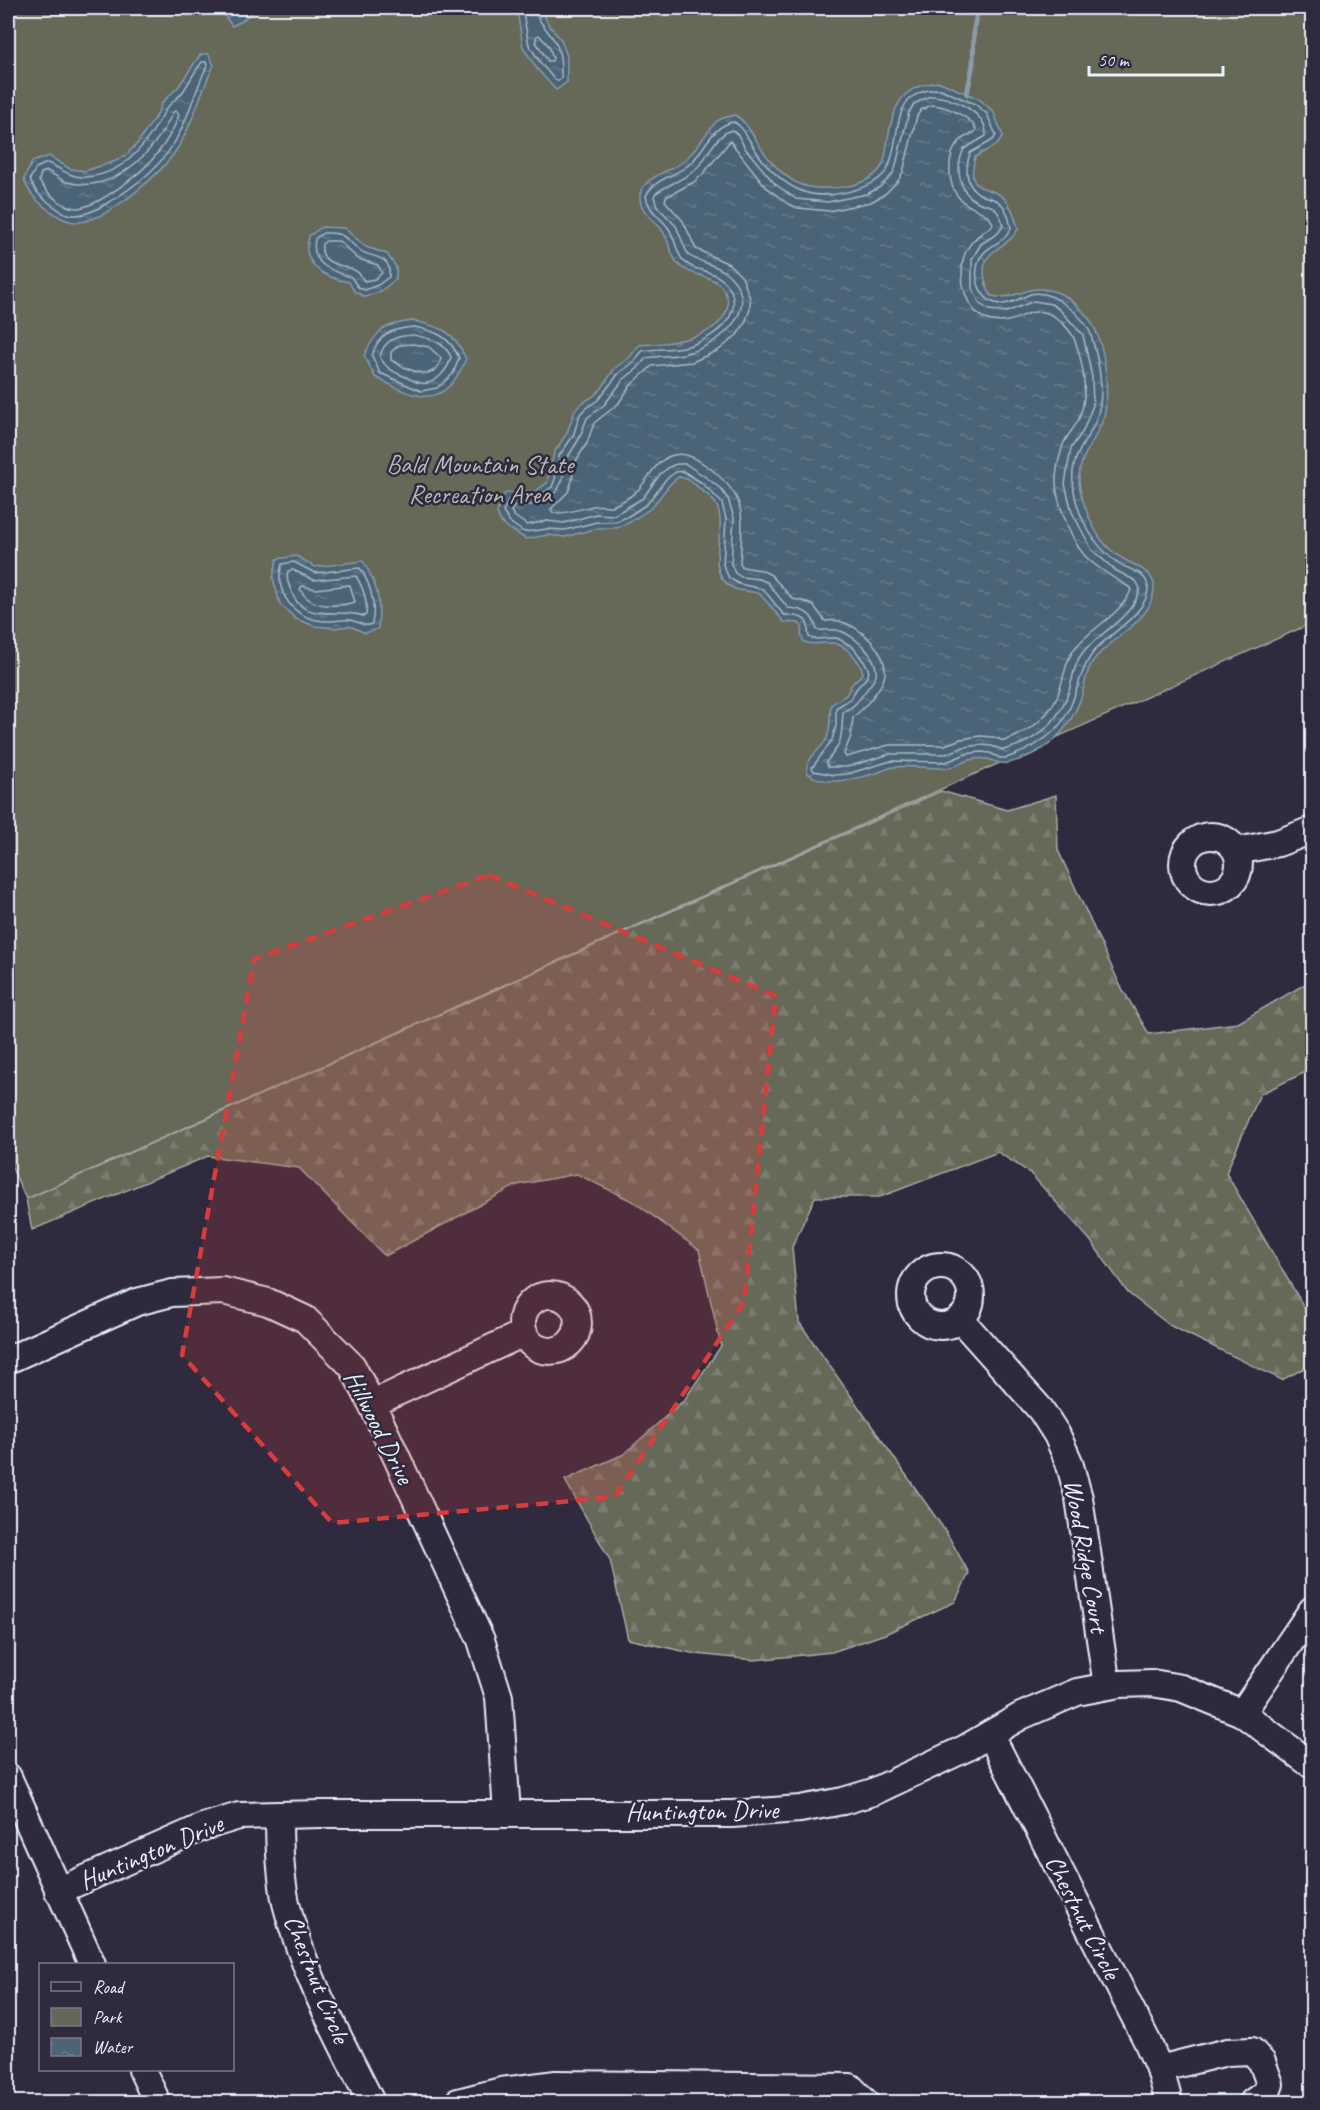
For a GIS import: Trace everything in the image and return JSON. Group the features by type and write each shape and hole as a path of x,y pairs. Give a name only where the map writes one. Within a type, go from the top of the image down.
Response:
{"street":[{"path":"1237,851 1278,843 1312,830"},
{"name":"Hillwood Drive","path":"8,1360 136,1302 172,1293 223,1291 268,1302 305,1319 352,1366 372,1404 481,1640 499,1697 507,1813"},
{"name":"Wood Ridge Court","path":"960,1319 1041,1410 1057,1435 1069,1462 1079,1498 1107,1686"},
{"path":"372,1404 524,1333"},
{"path":"1242,1713 1312,1610"},
{"name":"Huntington Drive","path":"58,1891 203,1827 239,1816 507,1813 732,1814 800,1809 843,1801 873,1792 966,1748 1021,1716 1077,1692 1119,1684 1152,1683 1181,1688 1242,1713 1312,1765"},
{"name":"Chestnut Circle","path":"990,1734 1147,2041 1159,2068 1169,2103"},
{"path":"8,1777 91,1963"},
{"name":"Chestnut Circle","path":"279,1816 282,1876 286,1902 296,1938 316,1990 370,2103"},
{"path":"1159,2068 1227,2052 1252,2051 1262,2062 1270,2084 1267,2092 1253,2103"},
{"path":"142,2071 157,2103"},
{"path":"458,2103 501,2091 556,2084 669,2094 850,2087 865,2103"}],"highlighted area":[{"path":"489,875 776,996 744,1302 615,1497 332,1523 182,1355 254,959"}],"green space":[{"name":"Bald Mountain State Recreation Area","path":"8,8 1312,8 1312,623 26,1199 8,1159"},
{"path":"941,791 1007,810 1056,795 1058,850 1120,985 1149,1034 1238,1023 1312,980 1312,1069 1260,1094 1226,1173 1312,1321 1312,1364 1282,1380 1171,1326 1128,1293 1090,1240 1030,1173 998,1152 880,1197 815,1197 792,1247 799,1322 946,1532 969,1573 955,1602 885,1634 832,1652 754,1660 696,1654 628,1639 610,1560 565,1480 624,1454 685,1399 721,1346 699,1250 634,1202 577,1174 517,1185 385,1256 299,1168 208,1156 32,1230 26,1199"}],"water":[{"path":"219,8 258,8 232,26"},
{"path":"514,8 540,8 549,25 561,40 567,56 567,82 556,90 537,69 523,47 517,11"},
{"path":"208,53 214,65 183,139 169,159 147,183 119,205 91,219 79,222 59,217 34,197 24,179 32,162 49,156 70,169 85,171 116,161 126,155 137,144 157,115 162,103 179,86 200,55"},
{"path":"940,82 979,99 993,111 1003,136 998,144 975,157 973,170 976,184 999,194 1008,202 1018,229 1010,239 993,252 986,262 984,273 991,296 1008,296 1037,289 1056,292 1079,307 1095,329 1104,362 1106,401 1099,430 1081,463 1079,480 1081,495 1100,538 1117,554 1149,575 1154,584 1154,590 1151,602 1138,621 1093,661 1087,673 1079,703 1071,718 1061,733 1042,749 1003,764 978,759 948,768 894,767 850,780 823,780 807,773 808,763 828,736 831,705 846,695 852,684 863,673 862,668 852,654 838,644 804,642 801,634 802,627 799,623 784,622 760,594 737,589 725,582 717,564 719,514 716,504 706,493 684,478 678,477 651,508 630,522 617,528 598,528 565,537 548,535 526,539 506,527 497,513 501,498 506,493 536,491 547,483 554,453 567,433 575,410 602,388 614,369 630,357 639,345 678,341 692,337 716,325 724,316 728,301 722,287 713,280 681,267 673,256 662,230 644,210 640,201 641,190 650,180 686,159 717,121 735,115 747,126 772,162 793,181 818,188 859,183 868,179 882,166 892,120 900,101 915,88"},
{"path":"322,227 344,228 366,247 387,254 396,267 396,279 381,291 365,297 354,291 349,282 335,279 317,269 309,258 307,249 309,236"},
{"path":"414,321 440,328 452,336 466,359 457,376 438,394 416,395 375,377 364,355 383,329 395,324"},
{"path":"296,556 315,567 363,561 377,594 378,629 365,633 350,626 335,628 315,626 296,619 280,604 273,578 277,559"}],"waterway":[{"path":"967,94 973,64 974,28 978,8"}]}
